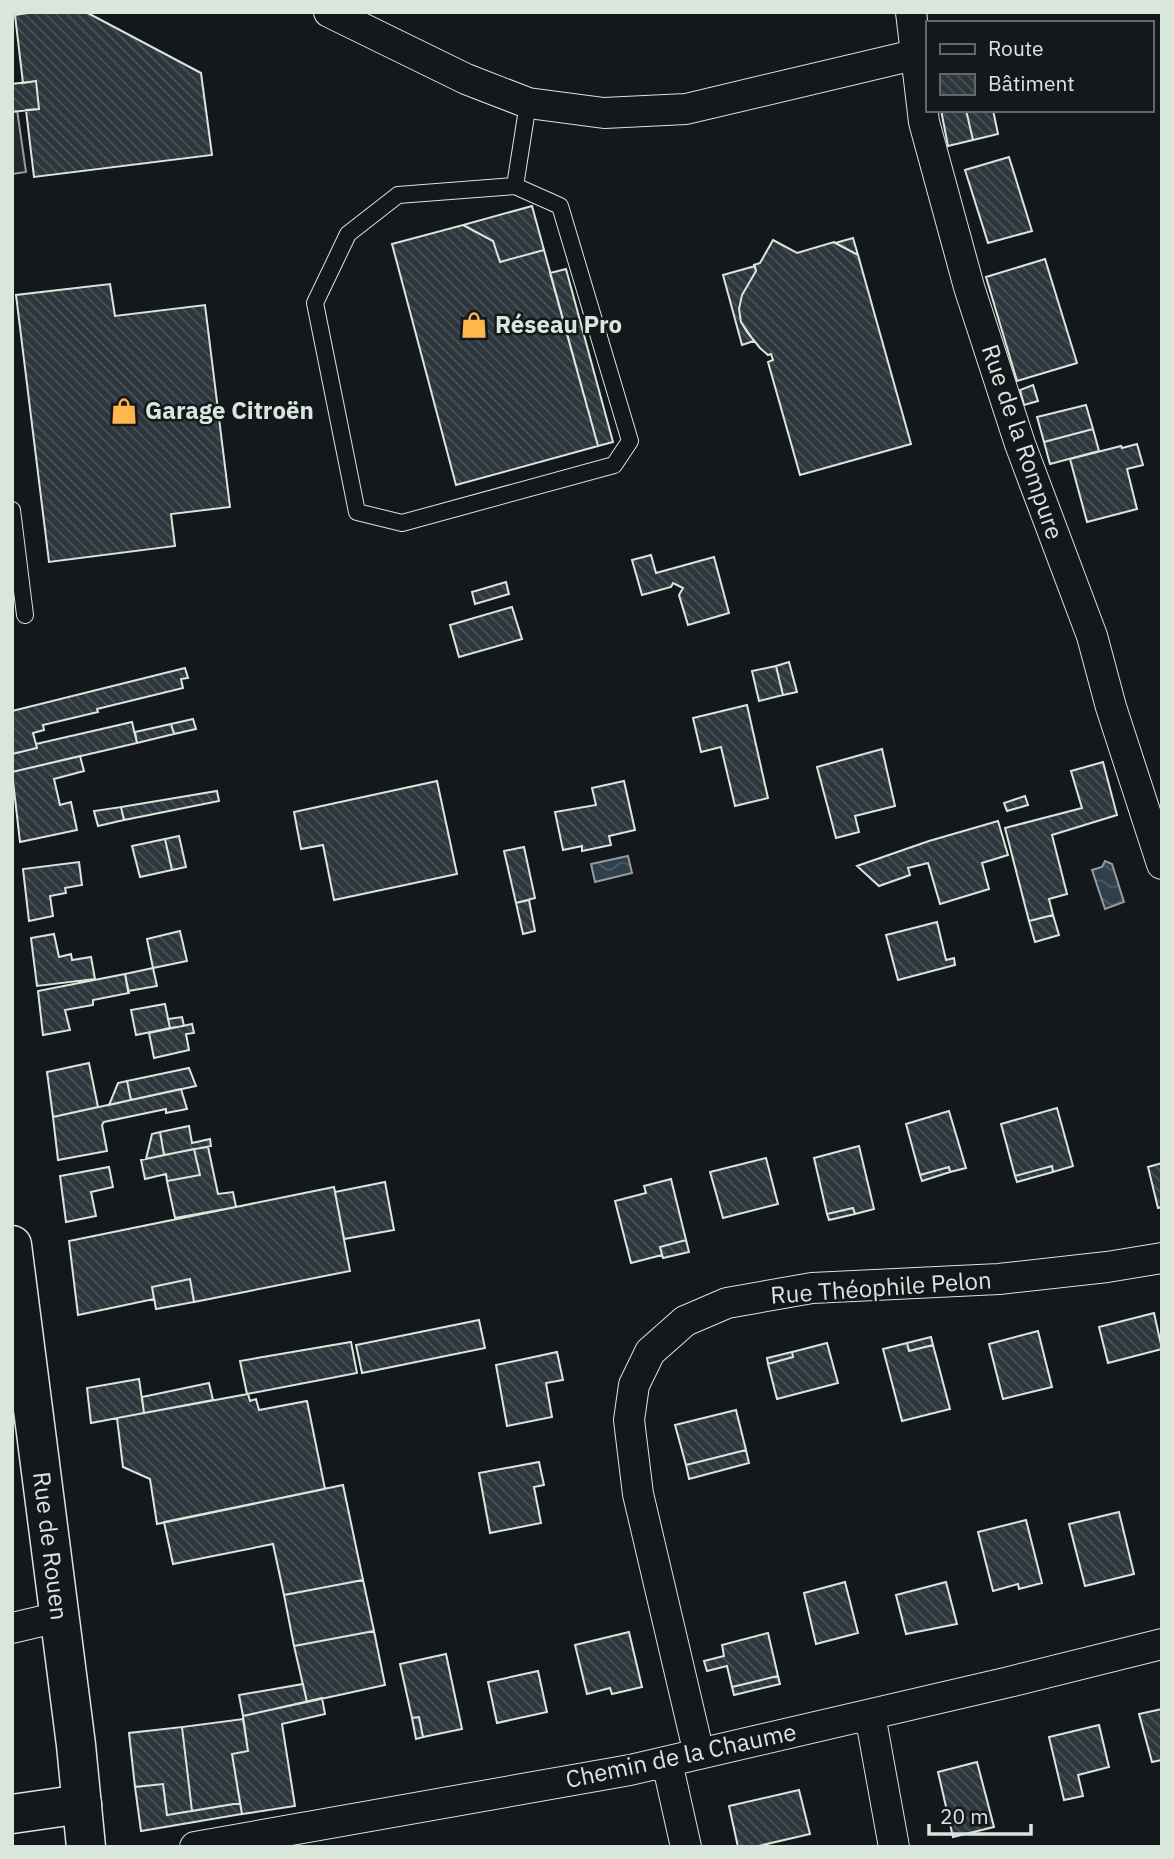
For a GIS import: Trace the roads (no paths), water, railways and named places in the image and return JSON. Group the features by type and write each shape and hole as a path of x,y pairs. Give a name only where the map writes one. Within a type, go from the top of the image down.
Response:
{"main road":[{"name":"Rue de Rouen","path":"12,1245 86,1847"},
{"path":"12,1814 82,1804"}],"street":[{"path":"329,12 466,79 528,103 604,113 687,109 914,55"},
{"name":"Rue de la Rompure","path":"911,12 924,122 969,287 1020,443 1092,636 1111,707 1162,864"},
{"name":"Rue Théophile Pelon","path":"699,1754 638,1494 629,1420 634,1385 650,1352 685,1321 727,1303 812,1289 999,1279 1162,1258"},
{"path":"12,1628 59,1617"},
{"name":"Chemin de la Chaume","path":"195,1847 667,1762 1162,1644"},
{"path":"867,1715 873,1731 894,1847"},
{"path":"667,1762 686,1847"}],"lane":[{"path":"515,186 528,103"},
{"path":"515,186 560,206 630,441 614,465 402,523 357,512 315,303 348,234 398,195 515,186"},
{"path":"12,510 25,615"}],"water":[{"path":"628,856 632,873 595,882 591,864"},
{"path":"1105,861 1112,864 1124,902 1105,909 1092,870 1102,867"}],"place":[{"name":"Réseau Pro","path":"474,325"},
{"name":"Garage Citroën","path":"124,411"}]}
